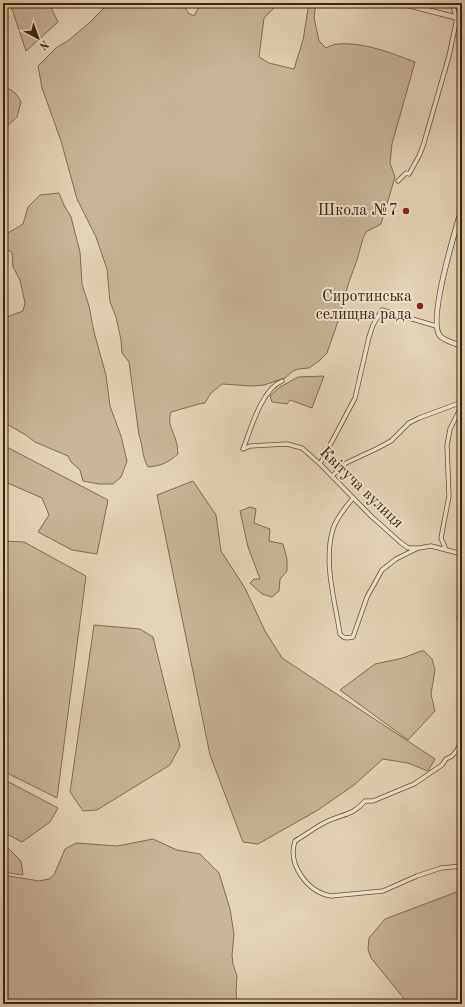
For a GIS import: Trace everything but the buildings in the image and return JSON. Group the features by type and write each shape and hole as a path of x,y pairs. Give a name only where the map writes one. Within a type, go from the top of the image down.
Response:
{"street":[{"path":"400,3 460,18"},
{"path":"454,3 454,10 460,18"},
{"path":"398,181 406,173 409,174 421,151 460,18"},
{"path":"462,208 438,298 436,326 440,336 454,344 462,346"},
{"path":"320,464 355,398 373,325 382,310 436,326"},
{"name":"Квітуча вулиця","path":"282,381 270,389 266,394 243,449 250,446 269,445 292,445 302,448 353,498 408,548 431,546 462,554"},
{"path":"332,476 346,463 391,441 414,420 462,402"},
{"path":"446,550 441,538 449,496 447,446 450,429 462,405"},
{"path":"353,498 342,511 333,528 329,549 329,566 340,634 343,637 353,637 367,597 382,570 396,559 418,548"},
{"path":"462,741 457,750 452,756 446,759 442,765 408,788 373,801 366,801 359,809 330,820 295,841 293,847 294,857 298,869 305,881 320,893 331,896 383,891 417,876 441,868 462,866"}],"shaded area":[{"path":"10,3 49,3 58,22 26,51"},
{"path":"109,3 183,3 188,13 194,16 201,3 286,3 276,6 264,18 259,57 269,63 294,69 303,40 309,3 316,3 314,17 319,41 326,48 336,44 367,46 415,62 392,144 390,163 395,177 381,224 366,232 363,238 327,353 309,368 293,371 285,378 264,385 252,386 222,384 211,393 205,403 171,412 170,424 177,443 178,454 164,464 148,467 139,435 129,362 122,353 116,317 110,302 107,269 96,237 77,199 61,141 42,88 38,66 56,48 69,40 89,23"},
{"path":"3,88 14,92 21,102 17,117 3,130"},
{"path":"59,193 71,217 80,252 82,284 106,375 110,406 121,436 127,461 121,477 113,484 99,484 83,481 80,470 71,462 68,456 35,442 3,422 3,325 7,317 23,311 25,303 20,280 13,267 12,252 3,248 3,236 23,224 28,207 40,195"},
{"path":"324,376 312,408 290,400 287,404 272,402 270,396 280,387 298,377"},
{"path":"3,445 108,500 97,554 72,550 38,532 49,515 42,498 3,481"},
{"path":"193,481 216,515 221,551 245,588 265,631 282,658 435,759 428,771 408,763 383,759 354,785 318,810 258,844 243,842 210,755 157,495"},
{"path":"250,507 256,509 254,523 270,529 269,541 283,544 287,559 287,571 280,579 279,591 272,597 262,594 250,583 254,579 260,579 248,547 240,511"},
{"path":"3,541 24,542 86,576 57,798 3,771"},
{"path":"94,625 140,629 153,637 180,746 170,765 97,810 83,811 70,792"},
{"path":"424,651 432,659 435,670 431,694 435,711 408,740 340,690 375,664 403,658"},
{"path":"3,779 58,808 50,822 22,842 3,832"},
{"path":"153,839 177,850 200,854 219,873 230,909 234,934 232,955 237,976 237,1004 3,1004 3,875 39,881 49,879 54,875 65,849 76,843 117,846"},
{"path":"3,843 21,861 23,875 3,872"},
{"path":"462,890 462,1004 412,1004 406,1001 371,958 368,949 369,938 385,919"}],"waterway":[{"path":"457,619 458,603 462,594"}],"place":[{"name":"Школа №7","path":"406,211"},
{"name":"Сиротинська селищна рада","path":"420,306"}]}
